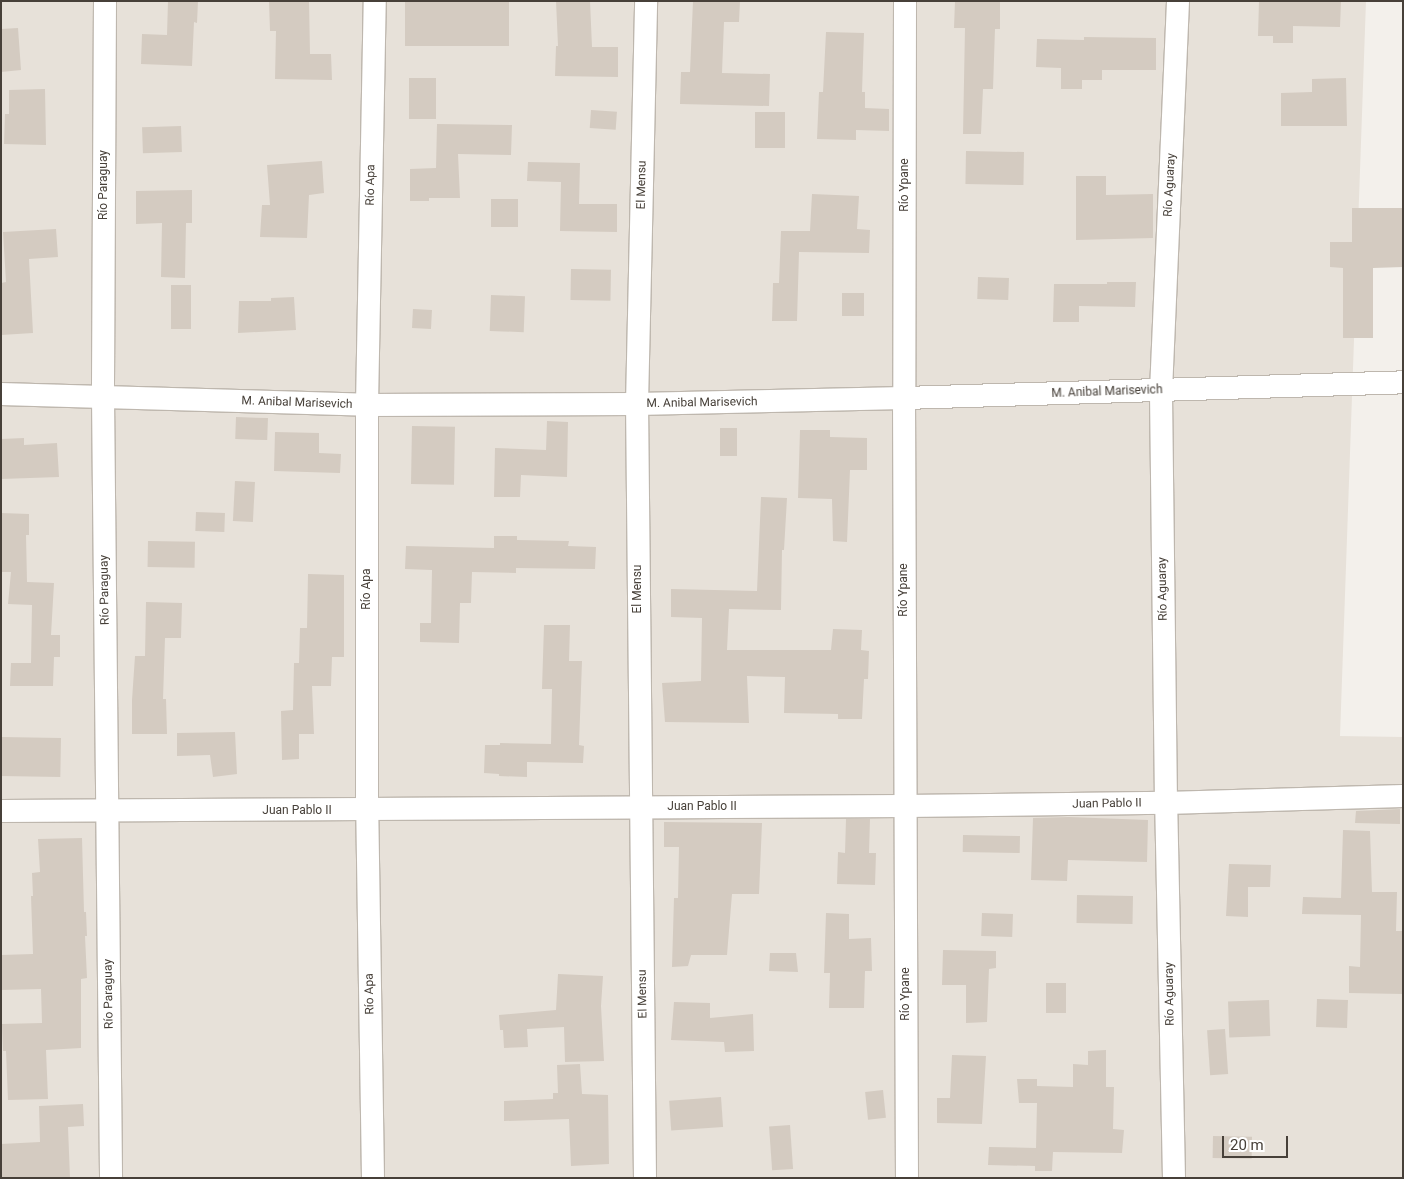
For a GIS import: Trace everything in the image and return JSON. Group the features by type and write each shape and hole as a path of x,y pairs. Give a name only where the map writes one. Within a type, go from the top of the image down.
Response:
{"street":[{"name":"Río Paraguay","path":"105,1 103,397 111,1178"},
{"name":"Río Apa","path":"372,1178 367,810 366,405 375,1"},
{"name":"El Mensu","path":"646,1 637,404 640,807 646,1178"},
{"name":"Río Ypane","path":"905,1 904,398 907,1178"},
{"name":"Río Aguaray","path":"1174,1178 1160,391 1178,1"},
{"name":"M. Anibal Marisevich","path":"1,394 366,405 637,404 1160,391 1403,382"},
{"name":"Juan Pablo II","path":"1,811 107,812 905,806 1166,803 1403,796"}],"shaded area":[{"path":"1,1 1366,1 1340,736 1403,737 1403,1178 1,1178"}],"building":[{"path":"168,1 198,1 197,23 194,22 192,66 141,64 142,34 167,35"},
{"path":"269,1 309,1 310,54 331,54 332,80 275,79 276,31 270,31"},
{"path":"405,1 509,1 509,46 405,46"},
{"path":"556,1 590,1 592,47 618,47 618,77 555,76 556,46 558,46"},
{"path":"693,1 740,1 739,22 724,22 722,73 770,74 769,106 680,104 681,72 690,72"},
{"path":"955,1 1000,1 1000,29 995,29 993,89 983,89 981,134 963,134 965,28 954,28"},
{"path":"1259,1 1341,1 1340,27 1293,26 1293,43 1273,43 1273,36 1258,36"},
{"path":"18,28 21,70 1,72 1,29"},
{"path":"826,32 864,33 862,92 865,92 865,108 889,109 889,131 856,130 856,140 817,139 819,92 823,92"},
{"path":"1084,37 1156,38 1156,70 1102,70 1102,80 1082,80 1082,89 1061,89 1061,68 1036,67 1037,39 1084,40"},
{"path":"409,78 436,78 436,119 409,119"},
{"path":"1346,78 1347,126 1281,126 1281,93 1312,92 1312,79"},
{"path":"45,89 46,145 4,144 5,114 9,114 9,90"},
{"path":"591,110 617,112 616,130 590,128"},
{"path":"755,112 785,112 785,148 755,148"},
{"path":"437,124 512,125 511,155 458,154 460,198 429,198 429,201 410,201 410,169 436,168"},
{"path":"181,126 182,152 143,153 142,127"},
{"path":"966,151 1024,152 1023,185 965,184"},
{"path":"322,161 324,193 309,195 307,238 260,237 262,205 270,205 267,165"},
{"path":"528,162 580,163 579,204 617,204 617,232 560,231 561,182 527,181"},
{"path":"1076,176 1106,176 1106,195 1153,194 1153,238 1076,240"},
{"path":"192,190 192,223 186,223 185,278 161,277 162,223 136,224 136,191"},
{"path":"812,194 859,196 857,229 870,230 869,253 799,252 797,321 772,321 773,283 779,283 781,231 810,231"},
{"path":"491,199 518,199 518,227 491,227"},
{"path":"1352,208 1403,208 1403,267 1373,268 1373,338 1343,338 1343,268 1330,267 1330,242 1352,242"},
{"path":"56,229 58,257 29,259 33,333 1,335 1,283 6,282 3,232"},
{"path":"571,269 611,270 610,301 570,300"},
{"path":"978,277 1009,278 1008,300 977,299"},
{"path":"1107,282 1136,282 1135,307 1079,306 1079,322 1053,322 1054,284 1107,284"},
{"path":"171,285 191,285 191,329 171,329"},
{"path":"842,293 864,293 864,316 842,316"},
{"path":"491,295 525,296 524,332 490,331"},
{"path":"294,297 296,330 238,333 239,301 271,301 271,298"},
{"path":"413,309 432,310 431,329 412,328"},
{"path":"236,417 268,418 267,440 235,439"},
{"path":"547,421 568,422 567,477 521,475 520,497 494,497 495,448 546,450"},
{"path":"412,426 455,427 454,485 411,484"},
{"path":"720,428 737,428 737,456 720,456"},
{"path":"800,430 830,430 830,437 867,438 867,470 850,470 847,542 833,541 832,499 798,498"},
{"path":"275,432 319,433 319,453 341,454 340,473 274,471"},
{"path":"24,438 24,445 57,443 59,477 1,479 1,439"},
{"path":"235,481 255,482 253,522 233,521"},
{"path":"761,497 787,498 784,550 782,550 781,610 729,609 727,650 831,650 833,629 862,630 861,650 869,651 868,679 864,679 862,719 838,719 838,714 784,713 785,677 747,676 749,723 665,722 662,683 701,681 702,618 671,617 671,589 757,591"},
{"path":"196,512 225,513 224,532 195,531"},
{"path":"1,513 29,514 29,535 26,535 27,582 54,583 51,635 60,635 60,657 54,657 53,686 10,686 11,663 31,663 32,605 8,604 11,572 1,572"},
{"path":"494,536 517,536 517,540 569,541 568,546 596,547 595,569 516,568 516,573 472,572 471,603 460,603 459,643 420,642 420,623 431,623 432,570 405,569 406,546 494,548"},
{"path":"148,541 195,542 195,568 148,567"},
{"path":"308,574 344,575 344,657 332,657 331,686 312,686 314,734 299,734 299,759 282,760 281,711 293,710 294,663 299,663 300,628 307,628"},
{"path":"146,602 182,603 181,638 165,638 163,699 166,699 167,734 132,734 135,656 145,656"},
{"path":"544,625 570,625 569,661 582,661 579,745 584,746 583,763 527,762 527,777 499,776 499,774 484,773 485,745 500,745 500,743 551,744 552,689 542,689"},
{"path":"235,732 237,774 213,777 210,755 177,756 177,733"},
{"path":"2,737 61,738 60,777 1,776"},
{"path":"1400,809 1400,824 1355,823 1356,811"},
{"path":"1069,817 1148,820 1147,862 1068,860 1067,881 1031,880 1033,818"},
{"path":"846,819 870,819 869,853 876,853 875,885 837,884 838,852 845,853"},
{"path":"664,822 762,823 759,894 732,894 727,955 691,955 688,966 672,967 674,898 678,898 679,847 664,847"},
{"path":"1343,830 1370,831 1372,892 1397,892 1396,931 1402,931 1403,994 1349,993 1349,966 1360,967 1361,915 1302,914 1303,897 1341,898"},
{"path":"963,835 1020,836 1020,853 963,852"},
{"path":"82,838 87,978 81,979 81,1048 46,1050 48,1099 8,1100 6,1051 3,1051 2,1024 42,1023 41,989 1,990 1,955 33,954 32,873 40,872 38,839"},
{"path":"1229,864 1271,865 1270,887 1248,887 1248,917 1226,916"},
{"path":"1077,895 1133,896 1133,924 1077,923"},
{"path":"826,913 849,914 849,939 871,938 872,971 865,971 864,1008 829,1008 830,973 824,973"},
{"path":"982,913 1013,914 1012,937 981,936"},
{"path":"943,950 996,951 996,968 989,969 987,1022 966,1023 966,985 942,985"},
{"path":"770,953 796,953 798,972 769,971"},
{"path":"558,974 603,976 601,1006 604,1061 565,1062 564,1027 527,1029 528,1047 504,1048 503,1030 500,1030 499,1015 556,1010"},
{"path":"1046,983 1066,983 1066,1013 1046,1013"},
{"path":"1317,999 1348,1000 1347,1028 1316,1027"},
{"path":"1269,1000 1270,1036 1229,1037 1228,1001"},
{"path":"674,1002 710,1003 710,1018 753,1014 754,1051 725,1052 724,1042 671,1040"},
{"path":"1225,1029 1228,1074 1210,1075 1207,1030"},
{"path":"1106,1050 1106,1087 1114,1087 1113,1129 1124,1130 1122,1153 1053,1152 1052,1171 1035,1171 1035,1166 988,1165 989,1147 1036,1148 1037,1103 1019,1103 1017,1079 1037,1079 1037,1086 1073,1087 1073,1064 1088,1065 1088,1051"},
{"path":"952,1055 986,1056 982,1124 937,1123 937,1098 950,1098"},
{"path":"580,1064 582,1094 608,1095 609,1164 571,1166 569,1119 504,1121 504,1101 553,1099 553,1093 558,1093 557,1065"},
{"path":"883,1090 886,1118 868,1120 865,1092"},
{"path":"721,1097 723,1127 671,1131 669,1101"},
{"path":"83,1104 84,1126 68,1127 70,1178 1,1178 1,1144 40,1142 39,1106"},
{"path":"790,1125 793,1169 772,1170 769,1126"},
{"path":"1213,1136 1252,1137 1252,1159 1213,1158"}]}
